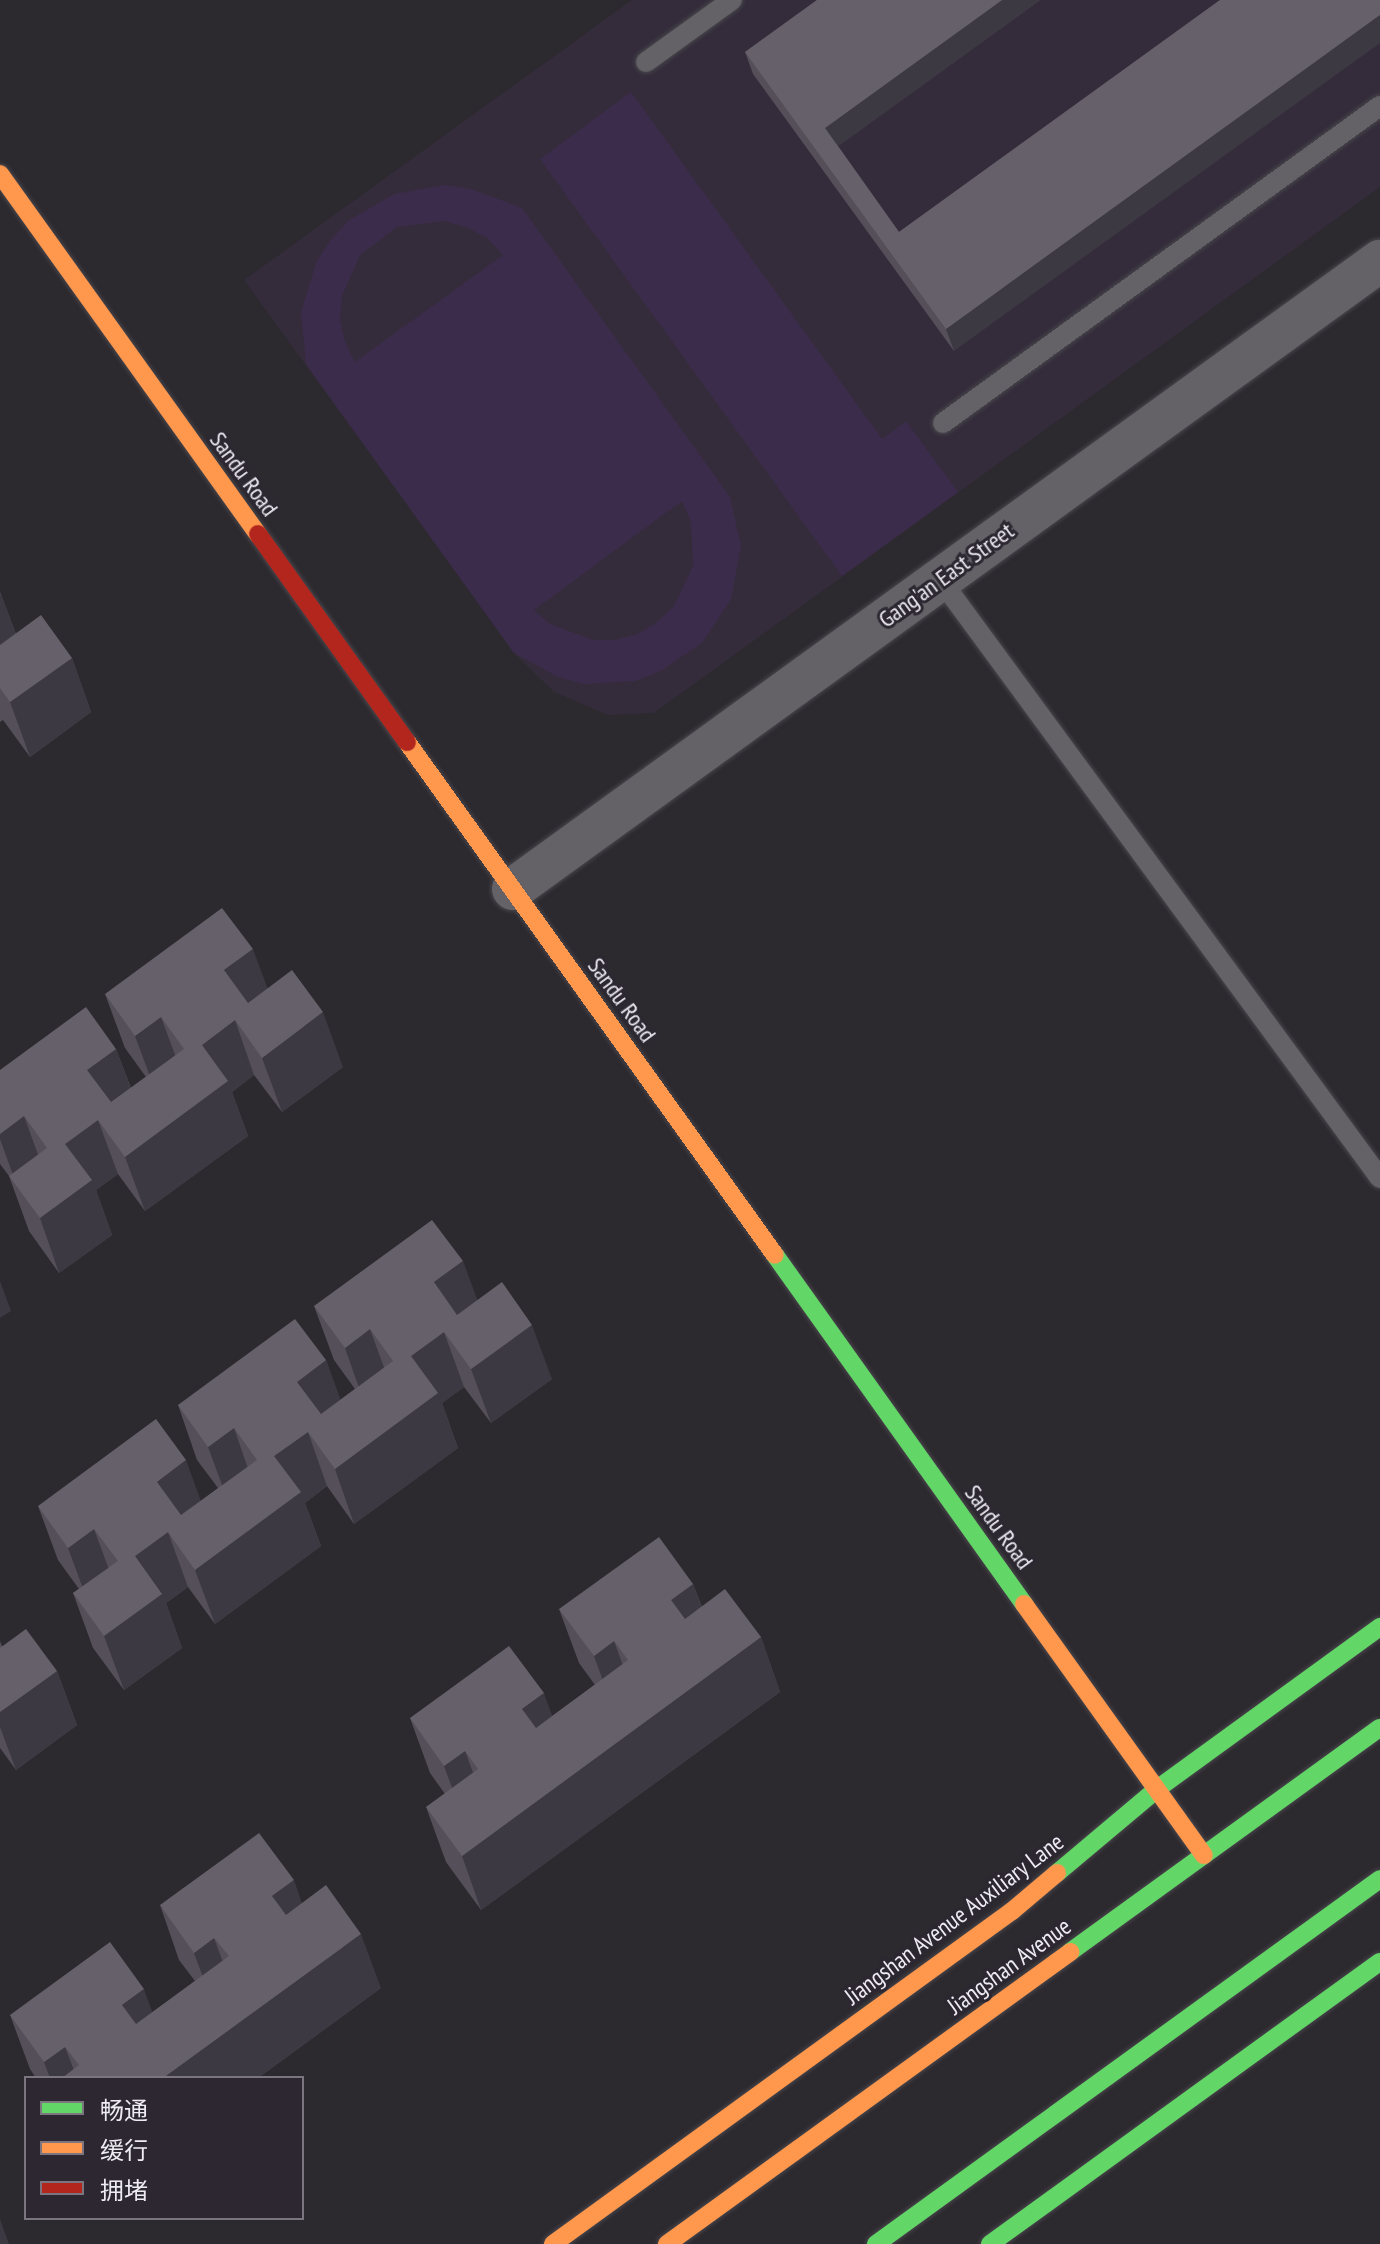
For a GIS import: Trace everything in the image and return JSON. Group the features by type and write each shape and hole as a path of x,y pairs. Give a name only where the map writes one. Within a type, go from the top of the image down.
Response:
{"main road":[{"name":"Sandu Road","path":"0,174 1204,1855"},
{"name":"Jiangshan Avenue Auxiliary Lane","path":"553,2244 1012,1911 1157,1789 1380,1627"},
{"name":"Jiangshan Avenue","path":"667,2244 1380,1728"},
{"path":"876,2244 1380,1879"},
{"path":"990,2244 1380,1962"}],"street":[{"name":"Gang'an East Street","path":"513,889 1380,261"}],"lane":[{"path":"646,62 732,0"},
{"path":"943,423 1380,106"},
{"path":"940,579 1380,1178"}],"shaded area":[{"path":"632,0 1380,0 1380,187 654,713 608,715 554,692 514,653 244,280"},
{"path":"631,92 882,439 906,421 958,492 842,576 540,159"},
{"path":"445,185 471,189 522,208 730,497 741,546 731,599 702,643 659,672 635,681 585,684 560,678 514,653 306,364 301,313 316,263 348,221 394,194","holes":["444,221 466,227 487,238 503,255 355,362 345,342 340,319 342,296 360,255 397,227","682,501 691,522 693,566 674,606 657,622 638,634 615,640 593,640 550,624 534,610"]}],"building":[{"path":"817,0 1002,0 825,128 899,232 1220,0 1380,0 1380,15 946,329 745,52"},
{"path":"41,615 72,658 10,702 0,688 0,645"},
{"path":"222,908 253,949 224,970 248,1003 292,970 323,1012 262,1058 235,1020 202,1045 228,1081 125,1157 98,1120 65,1144 92,1180 40,1218 9,1176 47,1148 24,1116 0,1134 0,1070 86,1007 116,1049 87,1070 111,1102 184,1049 161,1017 135,1036 105,994"},
{"path":"432,1220 463,1261 434,1282 457,1315 502,1282 532,1325 471,1369 444,1332 411,1356 438,1393 335,1469 308,1432 274,1456 301,1492 195,1570 168,1532 135,1556 162,1594 104,1636 73,1593 118,1561 94,1529 68,1548 38,1506 156,1419 186,1460 157,1482 181,1515 257,1460 234,1428 208,1447 178,1405 295,1319 326,1360 297,1382 321,1414 393,1361 370,1329 345,1348 314,1306"},
{"path":"659,1537 693,1584 671,1600 685,1619 725,1589 761,1637 462,1856 426,1807 478,1769 465,1751 444,1766 410,1718 509,1646 544,1693 522,1709 536,1728 628,1660 614,1641 594,1656 559,1609"},
{"path":"26,1629 57,1671 0,1712 0,1648"},
{"path":"259,1833 294,1880 272,1896 286,1915 326,1885 361,1934 166,2076 65,2076 79,2065 65,2047 44,2062 10,2015 110,1942 144,1989 122,2005 136,2024 229,1956 214,1938 194,1953 160,1905"}],"traffic: fast":[{"path":"775,1255 1024,1604"},
{"path":"1057,1873 1157,1789 1380,1627"},
{"path":"1070,1952 1380,1728"},
{"path":"876,2244 1380,1879"},
{"path":"990,2244 1380,1962"}],"traffic: slow":[{"path":"0,174 258,534"},
{"path":"407,742 775,1255"},
{"path":"1024,1604 1204,1855"},
{"path":"553,2244 1012,1911 1057,1873"},
{"path":"667,2244 1070,1952"}],"traffic: jam":[{"path":"258,534 407,742"}]}
